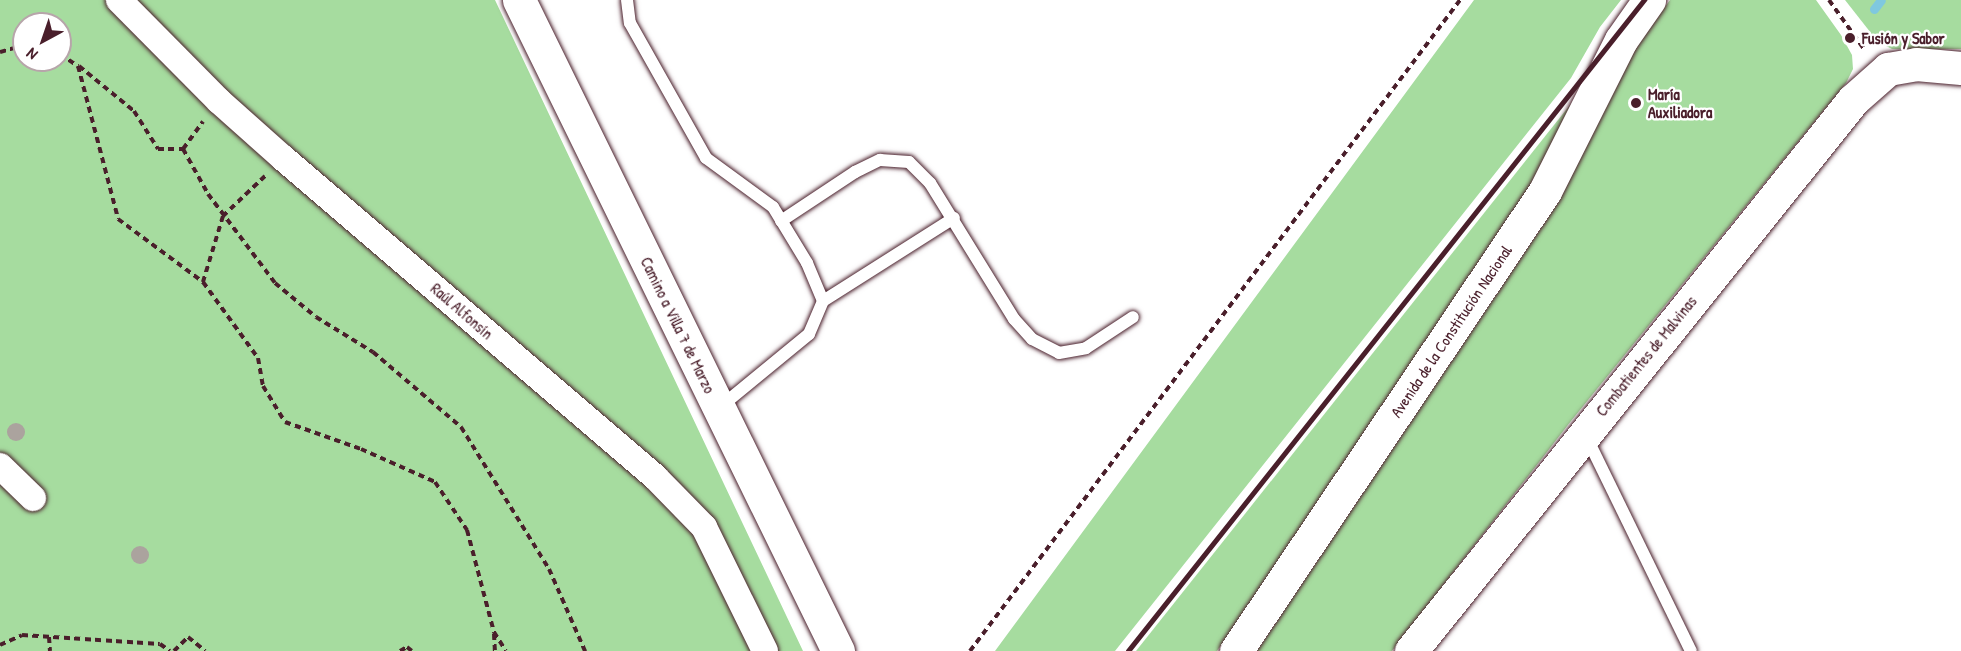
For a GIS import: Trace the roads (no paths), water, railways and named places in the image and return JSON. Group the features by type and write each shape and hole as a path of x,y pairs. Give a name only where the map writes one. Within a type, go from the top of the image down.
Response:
{"street":[{"name":"Raúl Alfonsín","path":"119,0 219,101 283,158 656,477 704,527 765,651"},
{"name":"Camino a Villa 7 de Marzo","path":"519,0 837,651"},
{"name":"Avenida de la Constitución Nacional","path":"1236,651 1545,191 1621,40 1649,0"},
{"name":"Combatientes de Malvinas","path":"1411,651 1584,432 1853,100 1885,72 1916,64 1961,68"},
{"path":"0,466 33,498"}],"lane":[{"path":"627,0 630,23 706,158 773,207 807,264 823,301"},
{"path":"781,221 855,172 880,160 909,162 930,183 954,218 1014,319 1032,339 1059,353 1086,348 1133,317"},
{"path":"719,408 809,334 823,301 954,218"},
{"path":"1584,432 1691,651"}],"waterway":[{"path":"1874,9 1881,0"}],"railway":[{"path":"1128,651 1644,0"}],"place":[{"name":"Fusión y Sabor","path":"1850,38"},
{"name":"María Auxiliadora","path":"1636,103"}]}
